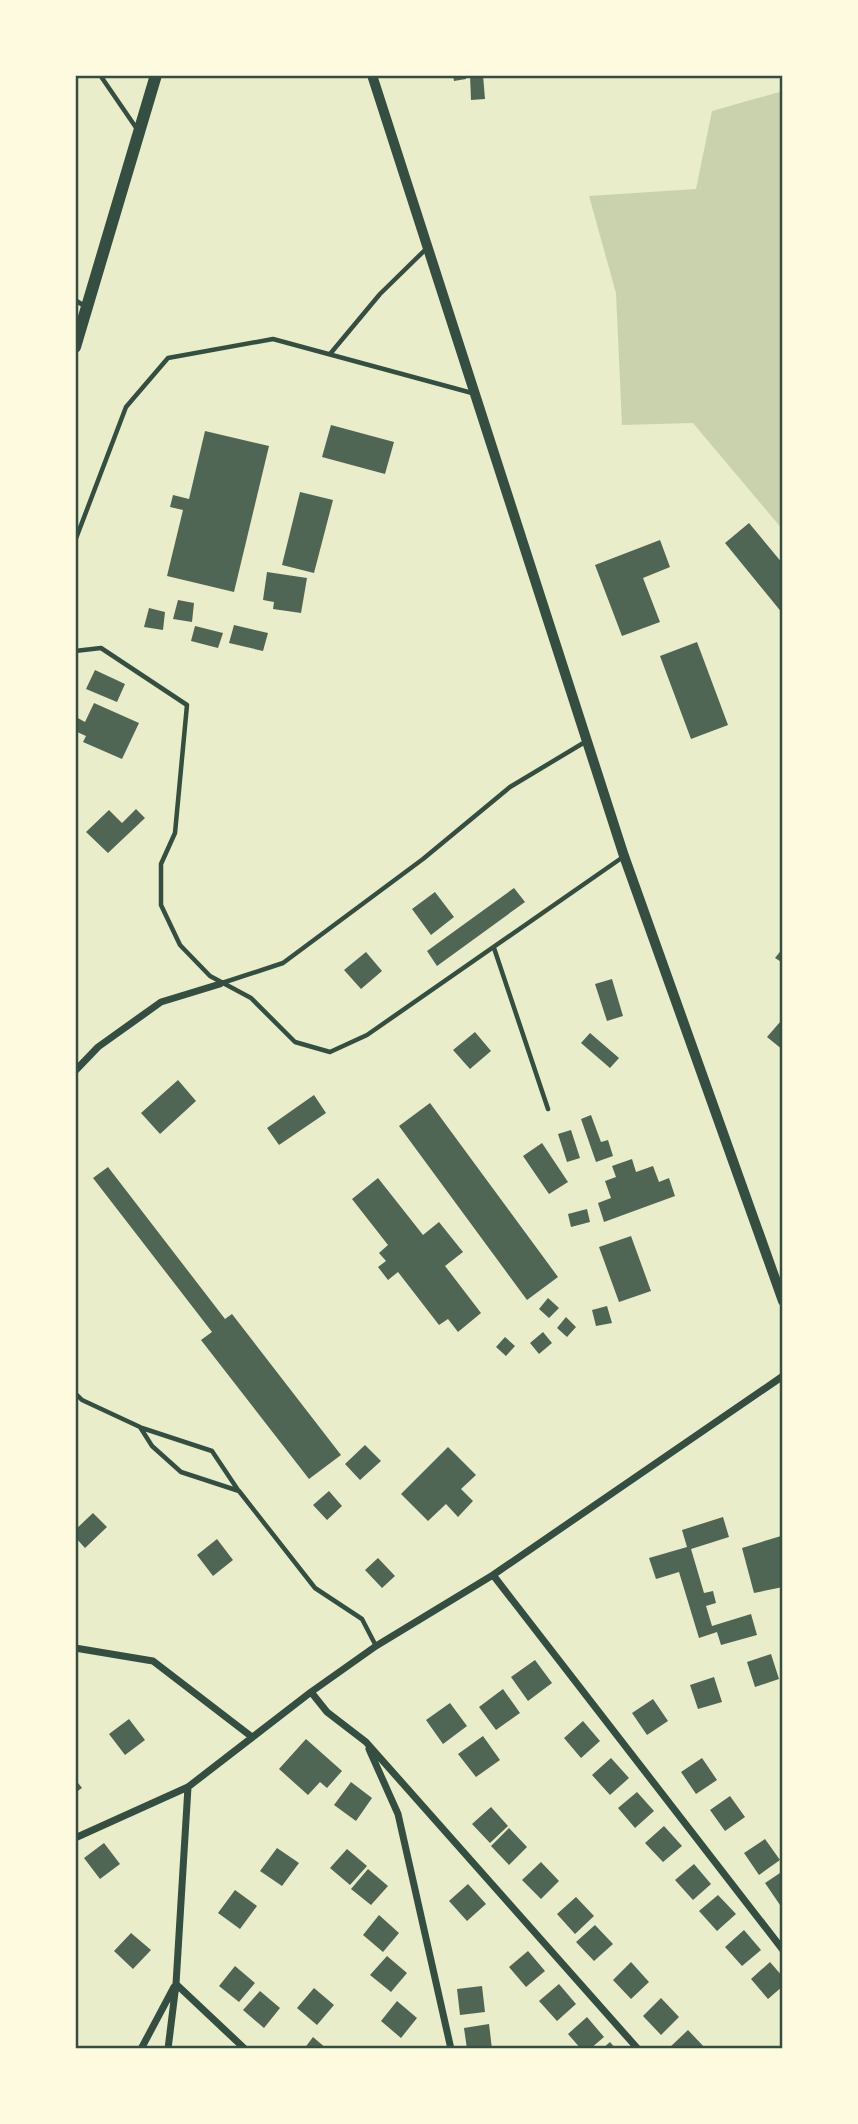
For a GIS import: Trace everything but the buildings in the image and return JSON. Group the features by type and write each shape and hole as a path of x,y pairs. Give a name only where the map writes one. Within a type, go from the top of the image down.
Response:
{"main road":[{"path":"75,347 156,75"}],"street":[{"path":"372,75 624,856 783,1301"},
{"path":"75,1070 98,1047 160,1002 220,984"},
{"path":"75,1838 188,1787 311,1692 376,1646 493,1575 783,1376"},
{"path":"493,1575 783,1950"},
{"path":"75,1648 153,1661 252,1737"},
{"path":"311,1692 327,1712 366,1742 638,2049"},
{"path":"366,1742 398,1814 451,2049"},
{"path":"167,2049 176,1984 188,1787"},
{"path":"141,2049 176,1984"},
{"path":"176,1984 245,2049"}],"lane":[{"path":"100,75 139,132"},
{"path":"330,355 380,294 427,248"},
{"path":"75,300 87,308"},
{"path":"75,541 126,407 168,358 273,339 473,393"},
{"path":"75,651 102,648 187,705 175,833 161,864 161,905 180,945 220,984 251,998 295,1042 330,1052 367,1035 624,856"},
{"path":"220,984 283,963 423,859 510,787 586,741"},
{"path":"494,948 548,1109"},
{"path":"75,1393 82,1400 140,1427 212,1451 239,1491 315,1588 362,1619 376,1646"},
{"path":"140,1427 152,1446 181,1472 239,1491"}],"green space":[{"path":"783,91 783,530 693,423 622,425 616,293 589,196 696,189 712,111"}]}
